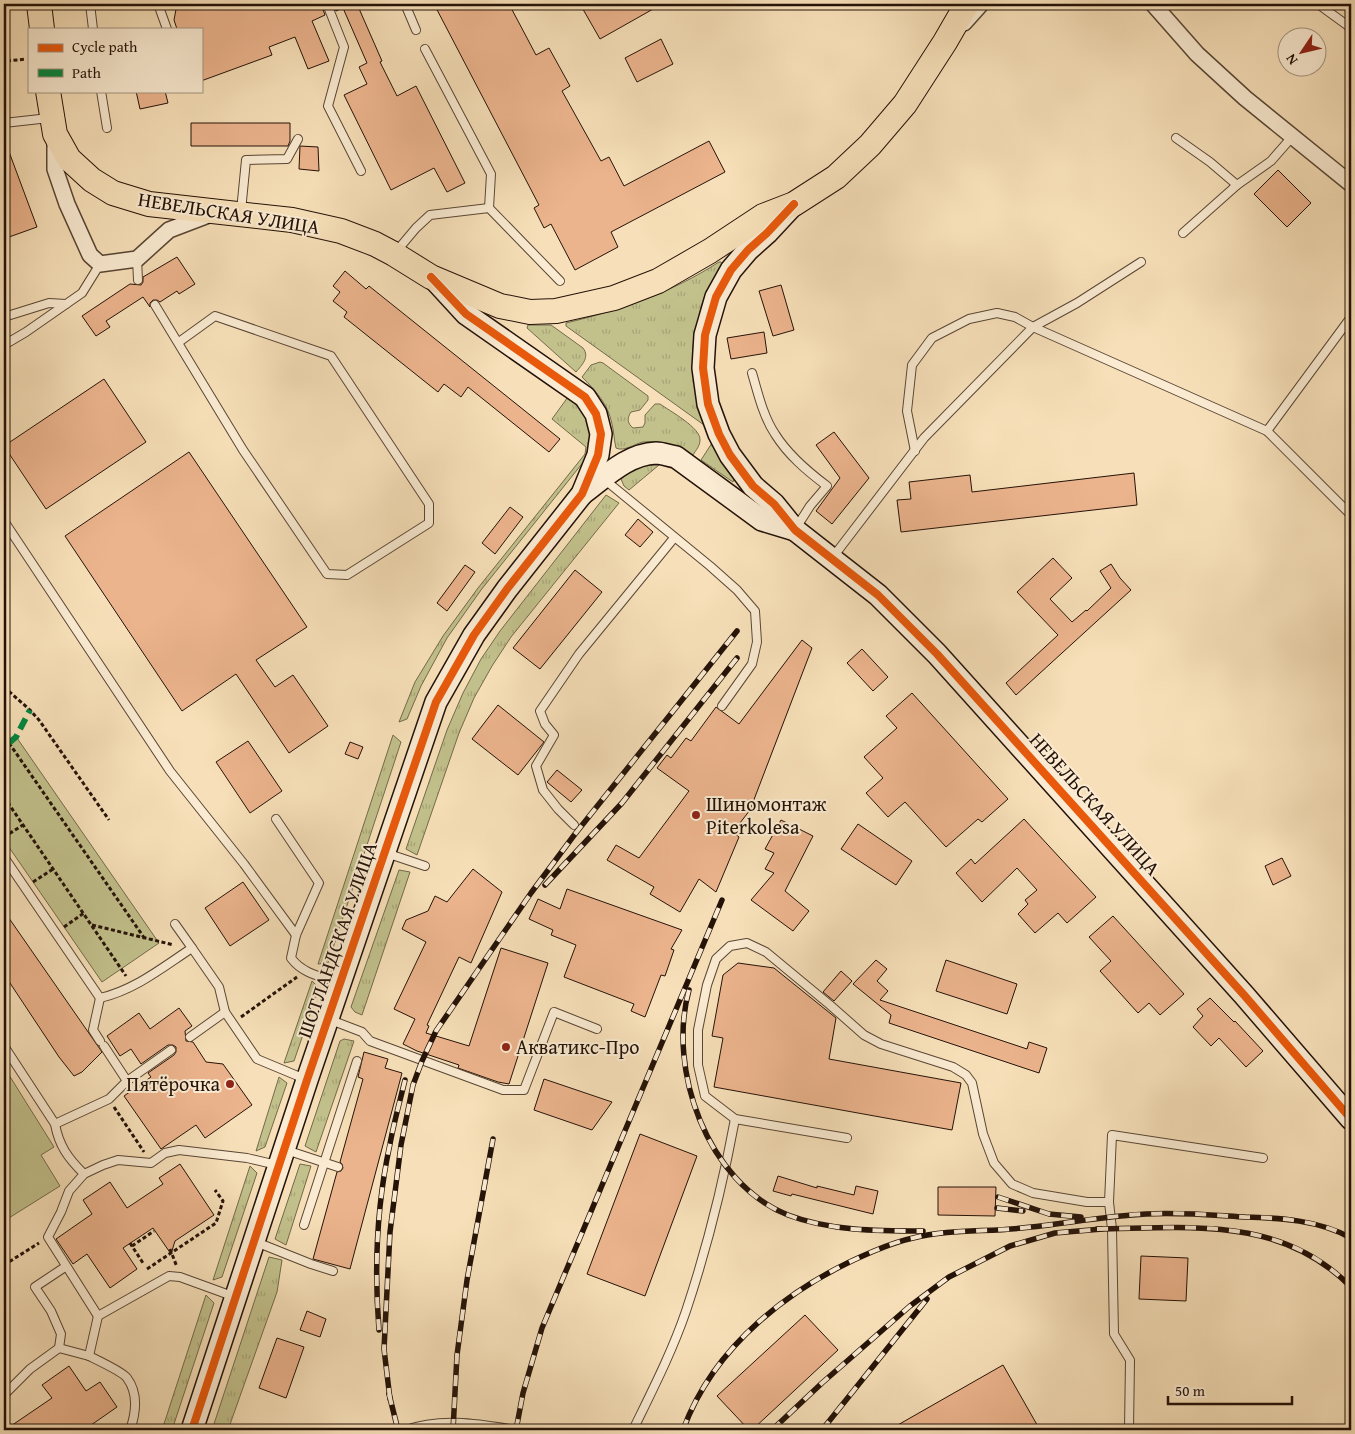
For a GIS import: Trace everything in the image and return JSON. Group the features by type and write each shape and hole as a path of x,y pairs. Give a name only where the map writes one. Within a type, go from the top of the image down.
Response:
{"main road":[{"path":"431,277 500,306 530,312 556,311 581,306 614,298 658,282 763,216 794,204 836,177 870,145 905,104 967,4"},
{"path":"30,5 42,28"},
{"name":"НЕВЕЛЬСКАЯ УЛИЦА","path":"48,92 53,126 69,159 92,180 113,193 149,204 292,220 341,231 394,254 431,277"}],"street":[{"path":"945,42 981,4"},
{"path":"1153,4 1197,54 1245,98 1351,184"},
{"path":"53,126 55,169 64,196 78,232 90,255 100,264 137,258 169,230 217,212"},
{"path":"794,204 748,250 731,270 716,297 705,335 703,368 708,404 719,434 730,455 748,480 774,504 795,530"},
{"name":"НЕВЕЛЬСКАЯ УЛИЦА","path":"431,277 466,314 585,397 596,414 601,434 598,455 582,494"},
{"path":"582,494 619,466 644,455 658,453 676,457 762,520 795,530"},
{"name":"ШОТЛАНДСКАЯ УЛИЦА","path":"192,1430 307,1080 436,702 474,635 507,589 582,494"},
{"name":"НЕВЕЛЬСКАЯ УЛИЦА","path":"795,530 878,595 937,654 1244,995 1351,1119"}],"lane":[{"path":"90,4 92,28"},
{"path":"158,4 167,28"},
{"path":"327,4 344,47 328,106 361,171"},
{"path":"405,4 416,30"},
{"path":"1318,4 1351,28"},
{"path":"425,49 491,174 489,208 560,281"},
{"path":"101,92 107,128"},
{"path":"4,123 53,126"},
{"path":"1183,233 1237,185 1271,161 1292,137"},
{"path":"1176,138 1210,162 1237,185"},
{"path":"241,214 246,160 287,159 298,139"},
{"path":"394,254 430,215 489,208"},
{"path":"137,258 138,280"},
{"path":"832,559 924,438 1033,327 1077,303 1141,262"},
{"path":"4,345 82,293 100,264"},
{"path":"4,317 49,303 66,304"},
{"path":"155,306 179,342 243,450 327,574 347,575 429,523 430,504 331,356 215,316 179,342"},
{"path":"914,451 907,411 912,366 932,338 969,319 997,313 1015,317 1033,327 1267,431 1351,515"},
{"path":"1267,431 1351,317"},
{"path":"752,372 762,408 774,434 804,469 827,486 810,506 795,530"},
{"path":"603,479 730,584 755,611 758,642 752,664 722,706"},
{"path":"4,521 170,771 244,864 296,935"},
{"path":"574,825 543,790 536,766 554,735 545,724 540,711 579,654 674,538"},
{"path":"276,819 319,883 296,935 292,958 298,967 340,982"},
{"path":"384,852 425,866"},
{"path":"4,857 100,998 93,1030 127,1081"},
{"path":"175,924 219,987 225,1012 257,1059 307,1080"},
{"path":"847,1138 735,1119 705,1096 698,1065 698,1030 707,985 716,959 730,946 748,943 766,952 864,1035 881,1044 953,1067 966,1075 972,1083 983,1134 994,1164 1012,1184 1042,1195 1087,1202 1109,1202"},
{"path":"100,998 114,995 133,987 192,948"},
{"path":"190,1038 225,1012"},
{"path":"328,1019 362,1032 370,1041 503,1090 524,1090 554,1012 597,1029"},
{"path":"4,1046 55,1124 58,1140 70,1160 84,1174"},
{"path":"55,1124 109,1099 127,1081 172,1050"},
{"path":"304,1225 357,1061"},
{"path":"634,1430 664,1365 685,1312 713,1222 735,1119"},
{"path":"1129,1430 1130,1360 1114,1334 1112,1229 1109,1202 1112,1135 1264,1158"},
{"path":"89,1356 98,1316 65,1267 48,1237 69,1191 84,1174 118,1160 152,1163 165,1153 179,1150 247,1158 282,1157 325,1163 338,1167"},
{"path":"254,1241 333,1271"},
{"path":"4,1396 30,1369 59,1348 61,1334 51,1311 35,1287 65,1267"},
{"path":"98,1316 169,1276 180,1277 235,1297"},
{"path":"59,1348 89,1356 126,1376 134,1394 135,1414 130,1430"},
{"path":"406,1430 423,1424 453,1423 477,1424 516,1430"}],"path":[{"path":"4,9 30,5"},
{"path":"7,61 26,59"},
{"path":"4,687 39,720 109,820"},
{"path":"9,743 145,938"},
{"path":"4,797 133,987"},
{"path":"4,837 23,825"},
{"path":"25,888 53,869"},
{"path":"56,932 84,913"},
{"path":"92,925 159,943 192,948"},
{"path":"232,1023 306,971"},
{"path":"109,1099 152,1163"},
{"path":"147,1269 216,1223 223,1201 215,1190"},
{"path":"143,1263 131,1245 154,1230"},
{"path":"4,1265 48,1237"}],"green space":[{"path":"719,262 722,264 706,292 701,307 693,346 693,367 704,425 566,326 566,323 645,299 682,283"},
{"path":"528,325 551,325 583,348 586,355 583,364 576,372 527,328"},
{"path":"600,362 648,396 648,400 640,410 631,412 628,418 633,428 643,427 645,415 655,404 660,404 696,430 700,440 698,448 693,455 682,449 656,442 643,442 622,449 616,448 608,410 597,393 582,377 591,365"},
{"path":"568,397 581,410 588,425 590,442 585,460 481,590 447,638 421,686 407,719 399,722 415,682 443,636 478,588 585,454 586,447 552,419"},
{"path":"712,443 734,479 733,482 701,460"},
{"path":"645,465 659,465 629,490 624,486 621,479 633,470"},
{"path":"606,495 619,503 511,637 474,698 459,733 417,855 406,849 447,730 463,693 481,659 500,631"},
{"path":"393,735 401,742 328,963 318,964"},
{"path":"4,736 9,743 17,738 159,943 102,982 4,840"},
{"path":"399,870 410,872 362,1015 355,1012 351,1007"},
{"path":"312,981 319,988 294,1061 284,1063"},
{"path":"344,1039 354,1041 316,1152 305,1146 340,1041"},
{"path":"4,1067 54,1147 41,1155 60,1186 4,1221"},
{"path":"279,1077 287,1083 265,1147 256,1151"},
{"path":"300,1164 311,1166 286,1245 275,1239"},
{"path":"250,1166 257,1173 222,1277 213,1280"},
{"path":"269,1257 282,1260 277,1292 228,1430 212,1430"},
{"path":"206,1295 214,1303 172,1430 162,1430"}],"building":[{"path":"177,4 321,4 325,15 312,21 329,61 308,69 295,37 269,47 272,55 202,81 202,28 177,28 174,20"},
{"path":"333,4 357,4 382,61 380,62 397,96 416,86 465,183 447,192 434,168 391,190 344,95 367,84 359,67 367,63 343,8 336,11"},
{"path":"434,4 509,4 536,55 549,48 570,86 562,91 601,161 609,157 624,186 709,141 725,172 611,232 618,247 575,270 551,224 544,228 534,208 539,205"},
{"path":"580,4 662,4 600,39"},
{"path":"661,39 673,64 637,82 625,58"},
{"path":"136,92 165,92 168,103 140,109"},
{"path":"191,123 290,123 290,141 288,146 191,146"},
{"path":"4,141 37,227 9,237 4,224"},
{"path":"300,146 318,147 319,171 299,169"},
{"path":"1278,170 1311,203 1287,227 1254,194"},
{"path":"177,257 195,284 179,294 177,291 160,302 153,300 150,303 150,307 143,297 106,321 110,327 96,336 82,316 130,284 141,285 143,277"},
{"path":"345,271 366,289 369,286 560,439 549,452 468,387 461,397 444,384 438,392 344,317 347,312 333,301 340,292 333,286"},
{"path":"781,285 794,330 773,336 759,291"},
{"path":"764,332 767,353 731,359 727,338"},
{"path":"104,379 146,442 46,509 4,446"},
{"path":"834,432 869,478 832,524 816,511 840,478 816,445"},
{"path":"189,452 307,627 256,660 275,687 293,675 328,726 289,753 236,674 182,711 65,536"},
{"path":"1134,473 1137,505 901,532 897,500 911,499 909,482 970,475 972,492"},
{"path":"510,507 523,517 495,554 482,543"},
{"path":"638,519 653,532 640,547 625,535"},
{"path":"1053,558 1072,578 1050,599 1072,622 1087,611 1111,588 1100,571 1111,564 1131,590 1016,695 1006,683 1058,635 1017,592"},
{"path":"465,565 475,572 447,611 437,603"},
{"path":"575,570 602,592 540,669 513,648"},
{"path":"802,640 812,648 750,810 733,832 739,837 716,892 699,879 680,912 650,894 654,887 607,860 616,845 639,858 689,791 657,768 667,755 671,758 686,738 691,741 716,707 739,724"},
{"path":"862,649 888,677 873,691 847,663"},
{"path":"912,693 1008,799 982,822 978,819 946,847 905,802 888,817 866,793 883,778 864,757 897,728 886,716"},
{"path":"498,705 544,742 518,775 472,739"},
{"path":"248,741 282,791 250,813 216,762"},
{"path":"350,742 363,747 358,759 345,754"},
{"path":"557,770 582,790 571,802 547,782"},
{"path":"1024,819 1096,897 1067,923 1058,913 1035,933 1018,914 1028,904 1025,900 1037,890 1017,868 982,902 956,873 971,859 975,864"},
{"path":"781,820 813,836 785,891 809,911 793,931 751,900 774,873 765,869 774,853 765,849"},
{"path":"858,824 912,861 896,885 841,849"},
{"path":"1282,858 1291,876 1273,885 1265,866"},
{"path":"473,869 502,892 471,963 459,957 427,1025 429,1026 426,1033 469,1046 501,948 548,963 509,1084 458,1068 459,1065 417,1051 403,1044 415,1019 394,1009 426,942 402,929 406,920 428,911 435,896 447,902"},
{"path":"243,882 269,920 230,946 205,908"},
{"path":"567,889 682,930 671,949 674,950 665,976 661,975 645,1017 631,1011 634,1004 564,977 576,945 551,935 553,930 529,919 538,899 560,909"},
{"path":"4,911 102,1052 82,1072 74,1076 59,1057 4,974"},
{"path":"1113,916 1184,994 1160,1015 1149,1003 1138,1013 1100,971 1111,961 1089,937"},
{"path":"876,960 887,969 877,981 888,991 880,1000 1027,1049 1029,1042 1047,1048 1039,1073 889,1023 891,1015 853,984"},
{"path":"946,960 1017,984 1007,1014 936,991"},
{"path":"738,963 774,968 836,1018 829,1059 961,1083 952,1130 714,1087 723,1038 712,1036 723,975"},
{"path":"841,971 852,981 834,1001 823,992"},
{"path":"1210,998 1263,1051 1246,1067 1219,1038 1211,1046 1193,1027 1203,1016 1197,1009"},
{"path":"179,1008 192,1026 185,1031 186,1041 193,1042 206,1062 223,1064 252,1105 205,1138 196,1125 161,1149 124,1096 151,1077 148,1073 174,1055 176,1047 168,1045 141,1064 131,1049 120,1056 107,1036 139,1013 150,1029"},
{"path":"364,1052 388,1059 385,1068 402,1073 350,1269 313,1259 337,1172 343,1168 340,1162 363,1079 358,1077"},
{"path":"544,1079 612,1102 592,1130 534,1110"},
{"path":"640,1134 697,1156 645,1296 587,1274"},
{"path":"180,1164 214,1215 175,1241 171,1254 153,1228 123,1248 137,1269 110,1288 87,1254 73,1264 56,1239 92,1214 83,1200 110,1182 127,1208 163,1184 159,1178"},
{"path":"778,1176 817,1188 817,1186 854,1195 856,1186 878,1191 873,1214 773,1191"},
{"path":"938,1187 996,1187 995,1216 938,1215"},
{"path":"1141,1256 1188,1258 1186,1301 1139,1299"},
{"path":"307,1311 326,1319 320,1337 300,1330"},
{"path":"805,1315 838,1350 752,1430 749,1430 717,1396"},
{"path":"277,1338 304,1347 286,1398 259,1388"},
{"path":"1003,1365 1040,1430 889,1430"},
{"path":"69,1366 86,1391 100,1382 117,1407 84,1430 5,1430 52,1398 42,1385"}],"railway":[{"path":"390,1399 384,1349 390,1232 401,1145 413,1085 422,1061 436,1031 531,893 575,834 737,631"},
{"path":"545,885 622,803 737,658"},
{"path":"516,1430 523,1393 542,1328 722,900"},
{"path":"689,990 684,1021 684,1054 689,1087 700,1120 715,1151 735,1177 760,1199 788,1215 804,1220 854,1229 923,1231"},
{"path":"379,1330 377,1283 379,1213 393,1128 405,1080"},
{"path":"453,1430 457,1355 467,1280 493,1139"},
{"path":"998,1197 1049,1214 1081,1217"},
{"path":"997,1208 1023,1211"},
{"path":"683,1430 697,1399 714,1371 735,1345 759,1321 814,1281 888,1245 940,1233 1008,1229 1115,1216 1171,1213 1299,1221 1326,1227 1351,1238"},
{"path":"1097,1229 1199,1228 1232,1231 1264,1237 1294,1247 1323,1264 1351,1287"},
{"path":"772,1430 822,1383 910,1306 949,1277 1010,1246 1055,1233 1102,1229"},
{"path":"822,1430 927,1299"},
{"path":"389,1394 398,1430"}],"marked path":[{"path":"9,743 16,737 30,710"}],"cycle path":[{"path":"794,204 748,250 731,270 716,297 705,335 703,368 708,404 719,434 730,455 753,486 774,504 795,530 878,595 937,654 1244,995 1351,1119"},
{"path":"192,1430 307,1080 436,702 474,635 507,589 582,494 598,455 601,434 596,414 585,397 466,314 431,277"}],"place":[{"name":"Шиномонтаж Piterkolesa","path":"696,815"},
{"name":"Акватикс-Про","path":"506,1047"},
{"name":"Пятёрочка","path":"230,1084"}]}
